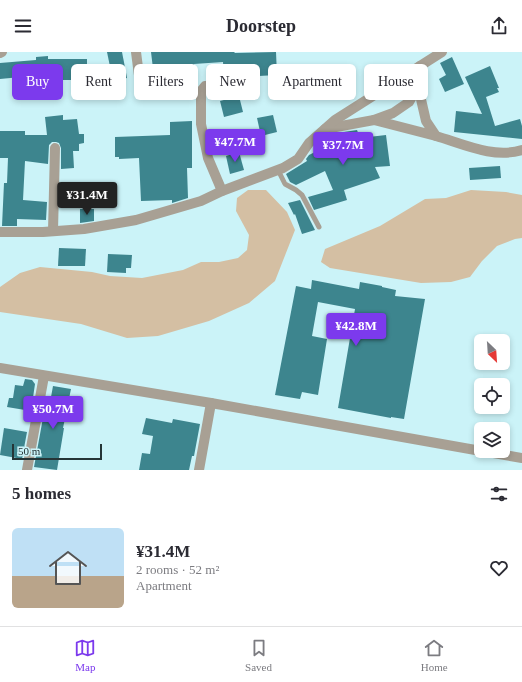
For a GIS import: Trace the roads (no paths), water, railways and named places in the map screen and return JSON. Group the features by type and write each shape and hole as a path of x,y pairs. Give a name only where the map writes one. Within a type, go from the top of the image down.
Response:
{"street":[{"path":"136,52 138,64"},
{"path":"423,64 442,52"},
{"path":"206,86 201,91 200,124 208,158 222,191"},
{"path":"0,232 84,229 136,220 201,201 222,191 278,170 298,159 309,144 334,120 366,100"},
{"path":"324,129 374,120 393,113 410,100"},
{"path":"421,100 426,121 436,136"},
{"path":"374,120 493,153 512,154 522,150"},
{"path":"53,231 55,148"},
{"path":"0,368 211,403 474,450"},
{"path":"28,470 44,376"},
{"path":"199,470 211,403"},
{"path":"510,456 522,458"}],"lane":[{"path":"278,170 285,184 302,195 319,228"}]}
